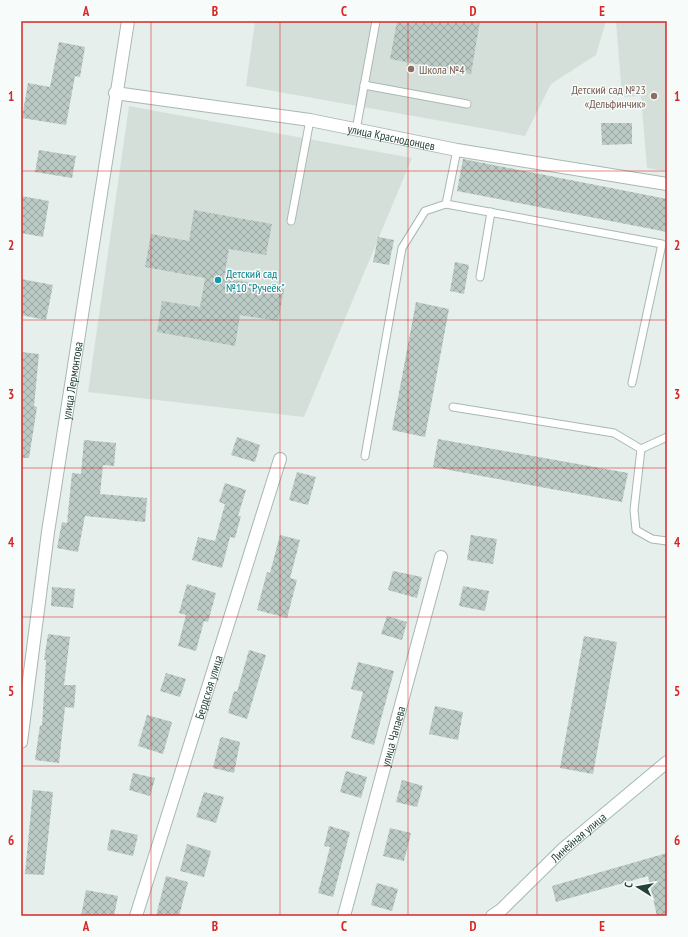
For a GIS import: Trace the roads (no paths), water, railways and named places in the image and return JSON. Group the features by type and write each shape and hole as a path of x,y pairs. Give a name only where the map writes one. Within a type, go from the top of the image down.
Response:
{"street":[{"name":"улица Лермонтова","path":"21,742 48,532 115,93 128,21"},
{"name":"улица Краснодонцев","path":"115,93 310,120 457,150 667,184"},
{"name":"Бердская улица","path":"136,916 280,459"},
{"name":"улица Чапаева","path":"344,916 441,557"},
{"name":"Линейная улица","path":"492,916 501,910 564,848 667,762"}],"lane":[{"path":"356,130 376,21"},
{"path":"364,84 467,104"},
{"path":"291,221 310,120"},
{"path":"446,204 457,150"},
{"path":"365,456 402,248 425,211 446,204 662,244 632,383"},
{"path":"480,277 491,212"},
{"path":"452,407 614,433 641,449"},
{"path":"641,449 667,437"},
{"path":"641,449 634,510 636,530 652,539 667,541"}],"place":[{"name":"Школа №4","path":"411,69"},
{"name":"Детский сад №23 «Дельфинчик»","path":"654,96"},
{"name":"Детский сад №10 \"Ручеёк\"","path":"218,280"}]}
